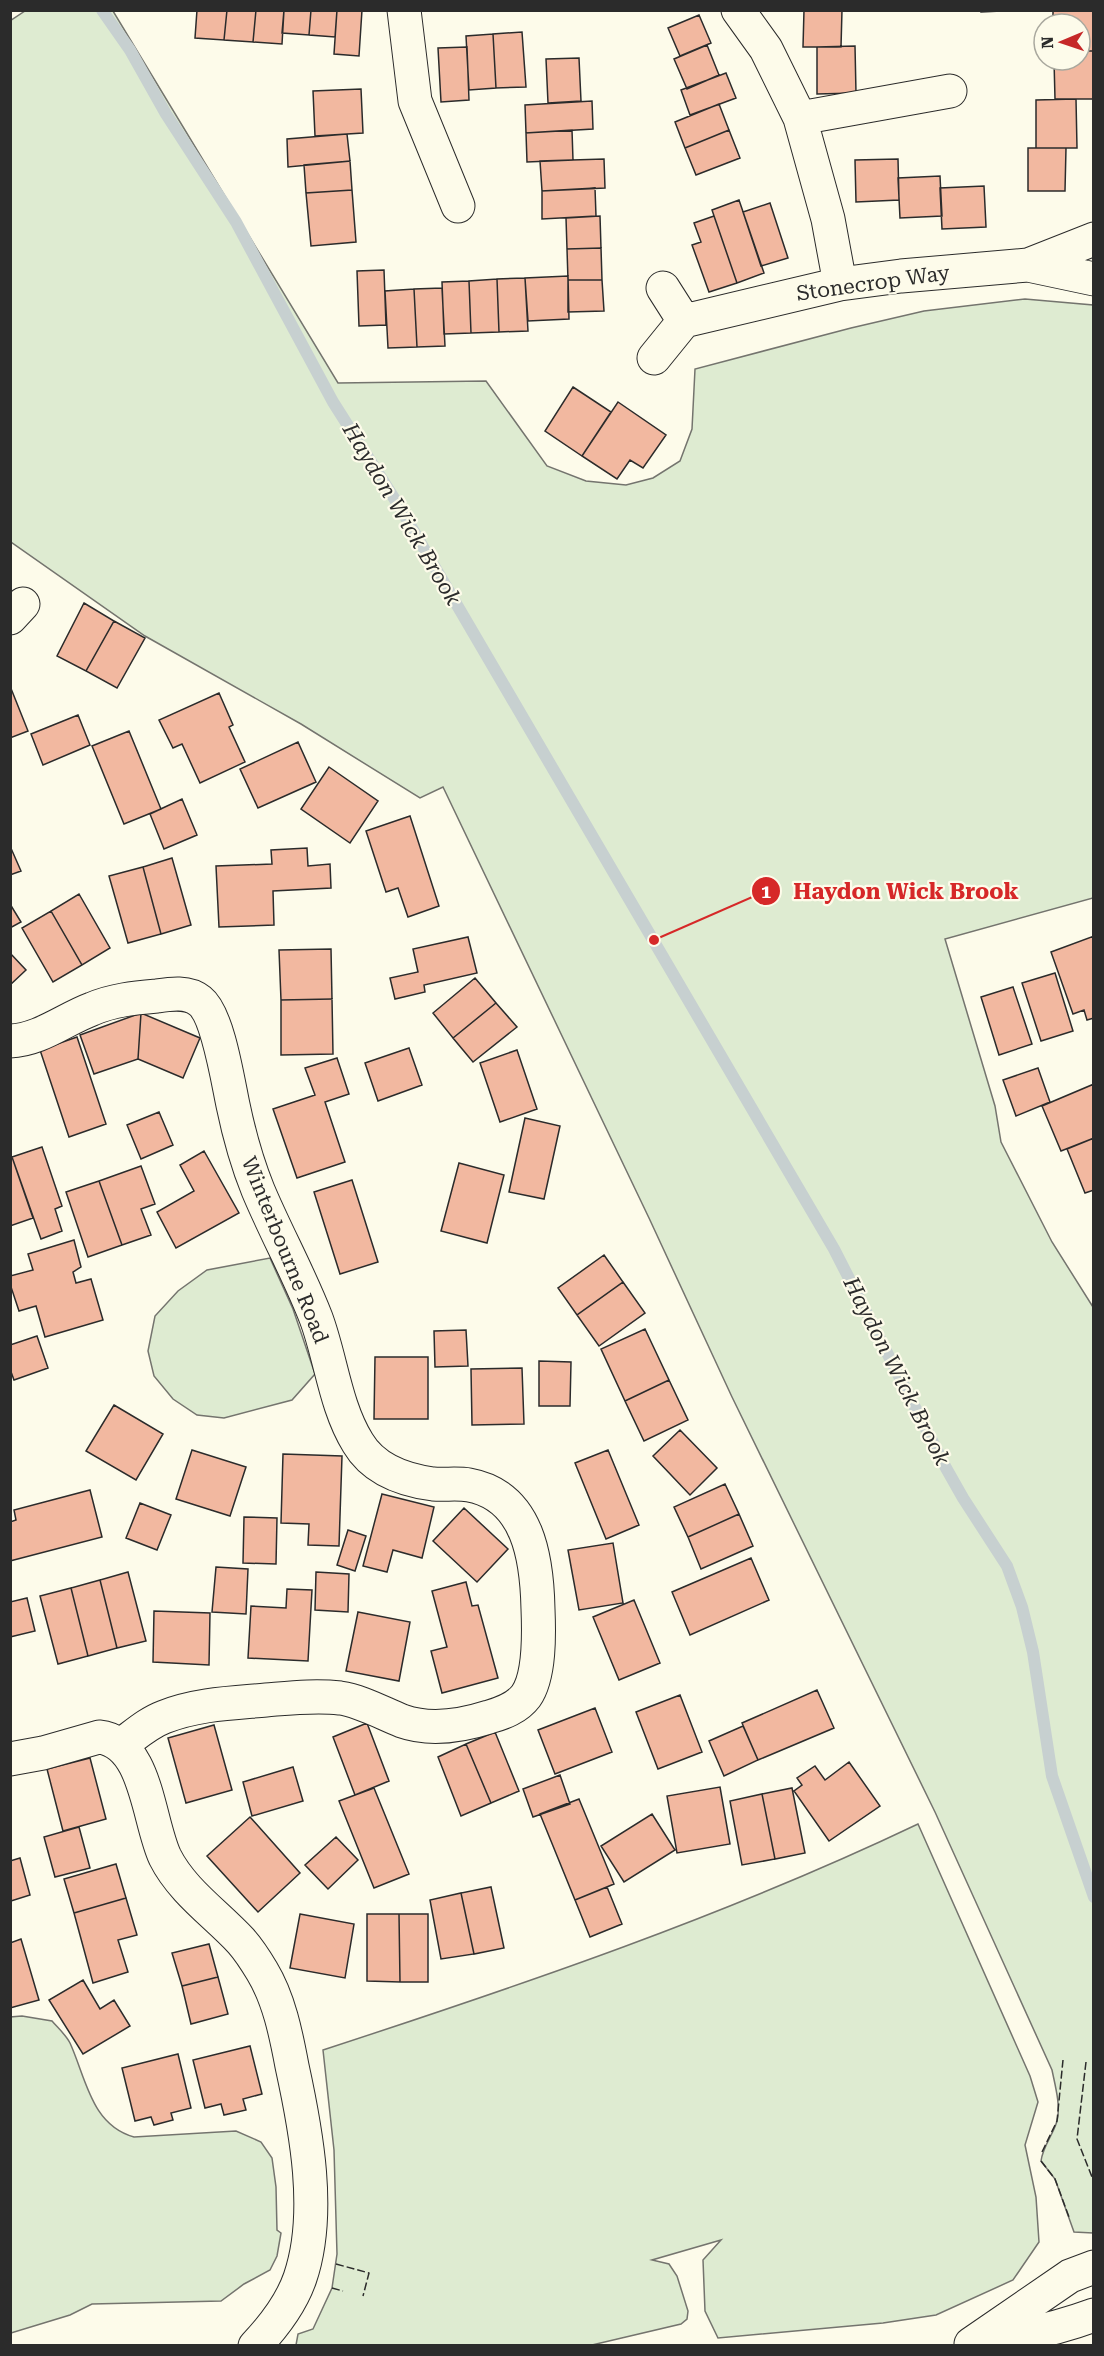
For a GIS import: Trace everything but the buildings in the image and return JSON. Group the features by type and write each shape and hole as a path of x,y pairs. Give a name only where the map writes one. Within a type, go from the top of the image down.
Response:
{"street":[{"path":"404,10 415,101 458,206"},
{"path":"738,10 766,49 800,118 828,219 840,284"},
{"path":"800,118 950,91"},
{"name":"Stonecrop Way","path":"684,321 840,284 901,276 1028,265 1094,239"},
{"name":"Stonecrop Way","path":"1028,265 1094,279"},
{"path":"654,358 684,321 663,288"},
{"name":"Winterbourne Road","path":"10,1041 35,1036 74,1016 118,1000 185,994 200,1000 213,1023 243,1146 256,1186 304,1287 325,1341 350,1427 360,1447 386,1472 399,1477 433,1484 468,1485 497,1497 511,1508 519,1519 535,1560 539,1621 533,1684 518,1705 502,1713 457,1725 423,1725 406,1722 343,1698 296,1697 205,1706 182,1711 161,1718 121,1745"},
{"path":"10,1759 43,1753 99,1737 108,1738 121,1745 132,1757 139,1774 166,1859 187,1888 242,1943 263,1973 277,2005 288,2043 302,2115 309,2174 308,2247 294,2294 268,2332 255,2346"},
{"path":"966,2345 1070,2276 1094,2267"},
{"path":"966,2345 1028,2336 1094,2315"}],"green space":[{"path":"25,11 113,11 338,383 486,381 547,466 586,481 626,485 653,478 680,461 692,429 695,369 924,311 1025,299 1093,305 1093,898 945,939 995,1106 1001,1142 1052,1242 1093,1307 1093,2233 1074,2232 1055,2179 1041,2161 1058,2115 1052,2070 935,1812 732,1397 443,787 420,798 301,724 145,636 11,542 10,21"},
{"path":"270,1258 293,1309 315,1374 292,1400 224,1418 197,1415 173,1399 154,1376 148,1351 155,1316 178,1291 207,1270"},
{"path":"918,1824 1030,2076 1038,2102 1025,2145 1036,2197 1039,2242 1013,2280 936,2315 883,2323 718,2338 705,2311 703,2260 721,2240 652,2260 669,2264 677,2276 688,2311 687,2319 681,2324 592,2345 296,2345 298,2334 313,2329 332,2288 337,2254 334,2150 323,2050 549,1974 698,1919"},
{"path":"22,2016 52,2021 64,2034 70,2043 92,2099 108,2122 120,2131 134,2137 236,2131 261,2142 272,2158 276,2187 277,2230 281,2233 277,2256 270,2270 244,2284 221,2301 92,2304 70,2315 11,2333 10,2017"}],"waterway":[{"name":"Haydon Wick Brook","path":"102,10 130,50 166,114 236,222 333,402 399,506 834,1249 946,1468 1007,1566 1022,1607 1033,1652 1052,1776 1094,1897"}],"fence":[{"path":"1042,2152 1057,2121 1063,2060"},
{"path":"1086,2062 1077,2139 1094,2182"},
{"path":"1041,2161 1055,2179 1069,2217"},
{"path":"336,2264 369,2273 363,2296"},
{"path":"332,2288 343,2291"}],"place":[{"name":"Haydon Wick Brook","path":"654,940"}]}
